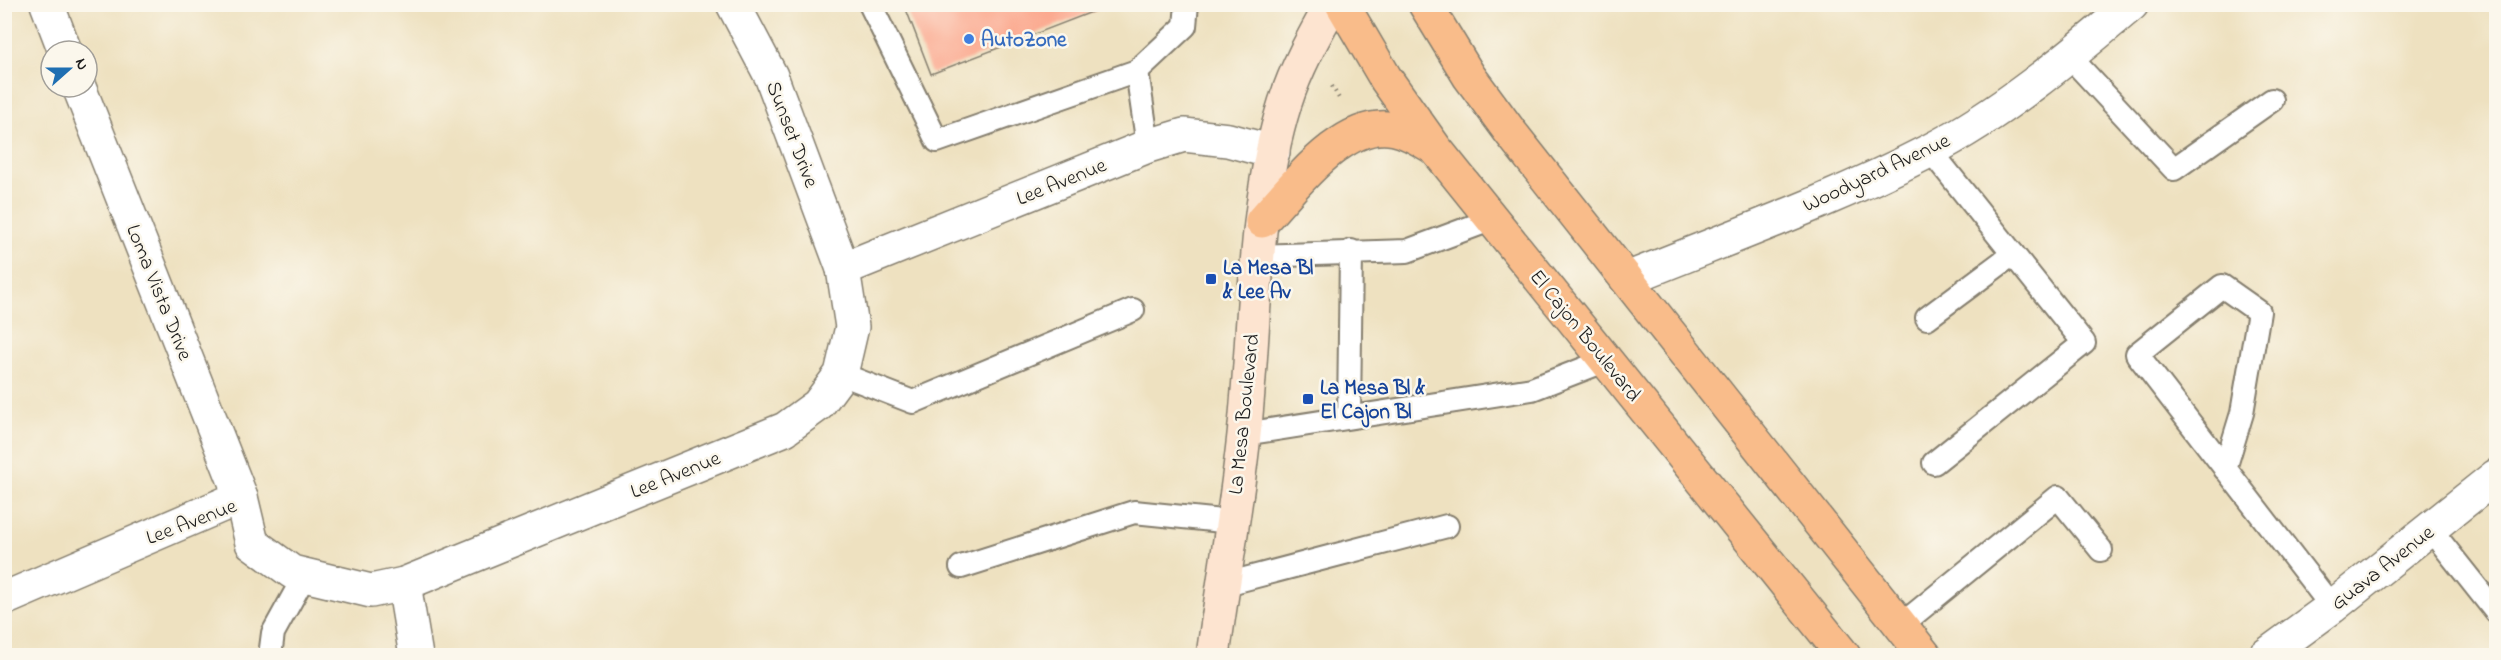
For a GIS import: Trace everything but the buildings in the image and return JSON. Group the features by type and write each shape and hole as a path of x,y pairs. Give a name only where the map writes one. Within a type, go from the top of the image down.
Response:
{"main road":[{"name":"La Mesa Boulevard","path":"1213,656 1244,434 1257,256 1273,152 1285,103 1298,70 1332,4"},
{"name":"El Cajon Boulevard","path":"1342,4 1386,79 1435,148 1844,656"},
{"path":"1425,4 1469,76 1511,133 1925,656"},
{"path":"1262,221 1318,161 1354,134 1373,129 1393,128 1408,133 1435,148"}],"street":[{"path":"47,4 60,39"},
{"name":"Sunset Drive","path":"733,4 771,76 843,269"},
{"name":"Woodyard Avenue","path":"1627,279 1805,206 1930,150 1988,114 2069,56 2132,4"},
{"name":"Loma Vista Drive","path":"84,99 241,497"},
{"name":"Lee Avenue","path":"4,600 241,497 252,543 292,572 371,591 404,584 785,429 818,405 841,374 852,327 843,269 1148,146 1184,135 1228,140 1273,152"},
{"name":"Guava Avenue","path":"2265,656 2431,530 2496,476"},
{"path":"404,584 416,656"}],"lane":[{"path":"870,4 937,141 1137,71 1185,26 1187,4"},
{"path":"2069,56 2174,169 2272,100"},
{"path":"1137,71 1148,146"},
{"path":"1930,150 2084,343 1934,463"},
{"path":"1257,256 1351,251 1407,251 1493,219"},
{"path":"1349,417 1351,251"},
{"path":"1927,318 2013,254"},
{"path":"2225,469 2242,413 2259,312 2222,286 2137,354 2225,469 2332,607"},
{"path":"841,374 913,402 1133,310"},
{"path":"1244,434 1532,389 1607,360"},
{"path":"1901,625 2058,497 2101,550"},
{"path":"961,567 1134,512 1232,522"},
{"path":"1222,585 1447,526"},
{"path":"2431,530 2496,612"},
{"path":"270,656 273,633 305,575"}],"place":[{"name":"AutoZone","path":"969,39"},
{"name":"La Mesa Bl & Lee Av","path":"1211,279"},
{"name":"La Mesa Bl & El Cajon Bl","path":"1308,399"}]}
